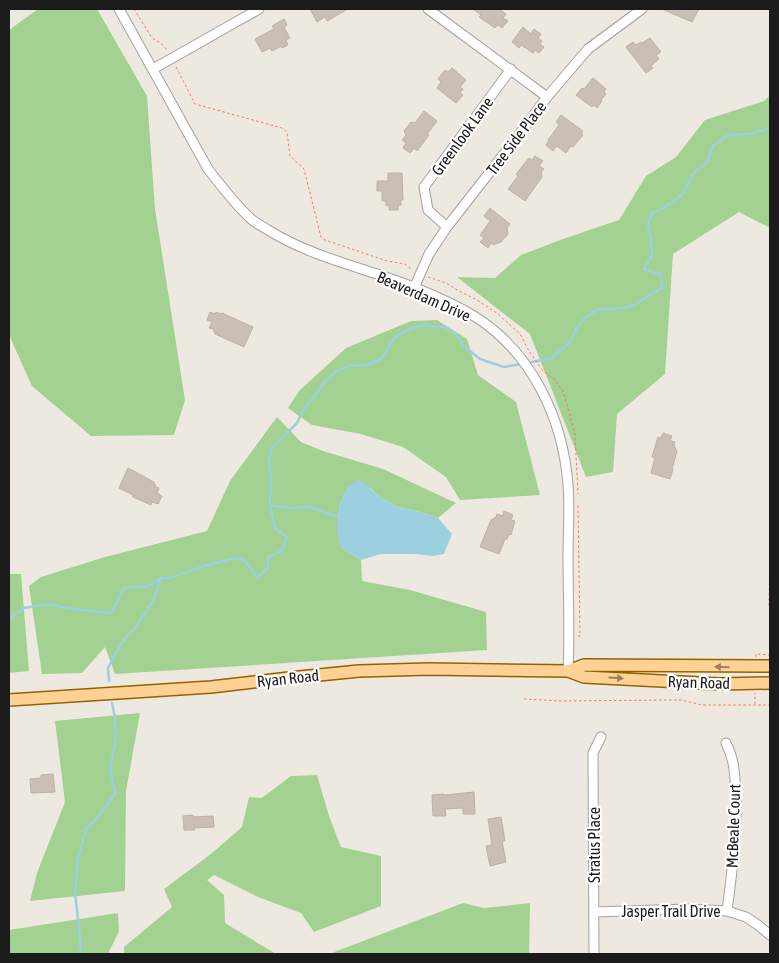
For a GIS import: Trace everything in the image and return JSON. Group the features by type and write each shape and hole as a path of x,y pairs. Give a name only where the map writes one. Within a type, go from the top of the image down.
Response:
{"main road":[{"name":"Ryan Road","path":"9,700 211,687 359,671 429,669 568,671 584,666 770,666"},
{"name":"Ryan Road","path":"568,671 584,677 720,684 770,683"}],"street":[{"name":"Beaverdam Drive","path":"119,9 208,169 225,192 251,219 284,240 318,255 414,288 450,303 474,316 506,341 528,368 538,384 557,428 568,486 570,637 568,671"},
{"path":"153,69 259,9"},
{"path":"428,9 547,97"},
{"name":"Tree Side Place","path":"414,288 429,254 447,227 547,97 588,49 642,9"},
{"name":"Greenlook Lane","path":"447,227 428,210 424,187 511,69"},
{"name":"Stratus Place","path":"594,954 593,753 601,737"},
{"name":"McBeale Court","path":"726,743 732,754 736,802 733,871 727,911"},
{"name":"Jasper Trail Drive","path":"594,912 688,909 727,911 746,917 770,936"}],"path":[{"path":"134,9 152,38 162,44 195,104 282,128 288,132 290,156 304,169 321,236 325,240 382,260 405,264 412,270 446,283 477,300 498,314 520,334 539,366"},
{"path":"770,548 770,614"},
{"path":"524,699 682,700 702,705 770,705"}],"green space":[{"path":"38,9 97,9 147,96 155,209 185,400 174,435 91,436 32,386 9,335 9,30"},
{"path":"770,95 770,228 739,212 673,254 665,374 617,414 613,472 586,477 530,334 457,277 495,278 521,255 619,220 646,176 676,157 705,120 764,101"},
{"path":"437,320 467,339 478,375 516,402 540,495 460,500 446,477 403,447 361,434 312,425 288,408 299,391 346,348 411,321"},
{"path":"277,417 301,442 323,451 383,469 456,503 438,518 395,506 370,488 348,487 340,504 338,517 341,548 361,560 362,581 410,590 486,612 487,650 115,674 105,647 82,673 42,674 29,586 41,577 105,557 207,531 230,481"},
{"path":"9,574 21,574 29,671 9,673"},
{"path":"140,713 126,791 125,891 30,901 37,873 65,802 55,721"},
{"path":"317,775 329,816 341,847 381,856 381,906 314,932 301,913 258,897 214,875 207,880 224,895 225,923 276,954 124,954 124,947 172,907 164,889 211,854 242,827 249,797 262,798 291,776"},
{"path":"463,903 484,908 530,903 529,954 329,954"},
{"path":"118,913 119,931 108,954 9,954 9,930"}],"water":[{"path":"359,479 380,497 395,506 438,518 452,534 444,554 433,556 381,554 361,560 341,548 337,532 340,504 348,487"}],"building":[{"path":"310,9 348,9 327,21 325,17 317,22"},
{"path":"473,9 500,9 506,14 503,18 508,21 502,28 498,25 495,28 479,17 481,15"},
{"path":"662,9 699,9 692,22"},
{"path":"284,19 287,25 284,27 290,38 286,40 288,45 282,48 281,46 272,51 270,48 262,52 255,39 274,29 272,26"},
{"path":"523,27 531,34 534,29 541,34 538,38 542,41 540,44 544,47 539,53 535,50 533,53 521,45 519,48 512,42"},
{"path":"650,38 661,52 656,55 659,59 651,66 653,68 646,73 626,47 633,42 636,45"},
{"path":"452,68 466,80 460,87 463,89 460,93 463,95 456,103 437,88 441,82 438,79 445,70 448,72"},
{"path":"593,78 606,89 604,92 606,94 597,108 594,105 592,107 576,95"},
{"path":"424,111 437,121 417,151 414,148 410,153 403,148 406,143 402,140 406,135 404,131 411,122 415,123"},
{"path":"561,115 583,131 581,134 583,135 566,153 557,146 553,151 546,145 559,125 556,122"},
{"path":"535,156 543,161 539,166 544,169 541,172 542,177 525,201 508,189 518,176 516,174 529,158 532,160"},
{"path":"388,173 402,173 403,200 401,200 401,205 398,205 398,210 389,210 389,205 386,206 386,201 382,201 382,191 377,191 377,181 388,181"},
{"path":"490,208 510,224 507,228 508,234 501,242 493,245 491,243 488,248 480,242 484,238 480,235 490,221 484,216"},
{"path":"210,312 215,314 216,312 222,313 253,327 244,347 215,334 213,329 209,328 212,322 207,320"},
{"path":"663,433 672,436 670,441 675,442 674,446 677,451 670,479 651,473 655,458 652,457 658,437 661,438"},
{"path":"128,468 154,482 156,487 159,488 157,493 162,496 158,504 152,502 151,505 119,488"},
{"path":"504,511 513,515 511,520 515,521 511,535 509,534 507,539 505,539 499,554 480,547 491,520 497,514 503,516"},
{"path":"53,774 55,792 31,793 30,779 41,778 41,775"},
{"path":"474,792 475,814 463,814 463,808 445,809 446,816 433,816 432,795"},
{"path":"193,815 193,817 213,816 214,827 184,830 183,816"},
{"path":"501,817 505,841 502,841 506,862 490,866 486,846 492,845 488,819"}],"waterway":[{"path":"527,363 552,358 571,341 577,327 583,320 596,310 623,308 634,305 663,287 660,274 644,269 652,255 648,226 651,214 682,195 695,171 706,164 713,146 728,135 750,134 770,128"},
{"path":"9,620 24,608 48,604 111,613 124,588 148,586 161,578 170,578 234,558 245,560 257,578 268,568 268,557 283,550 287,537 275,528 270,505 271,475 269,462 271,449 297,423 305,407 325,381 337,371 349,366 368,365 381,359 388,350 390,342 403,332 422,325 444,327 456,334 465,347 480,359 504,367 522,364"},
{"path":"270,505 290,508 310,507 338,517"},
{"path":"109,681 108,668 122,642 135,628 154,600 161,578"},
{"path":"81,954 75,894 78,858 86,829 115,794 110,768 116,738 112,703"}]}
